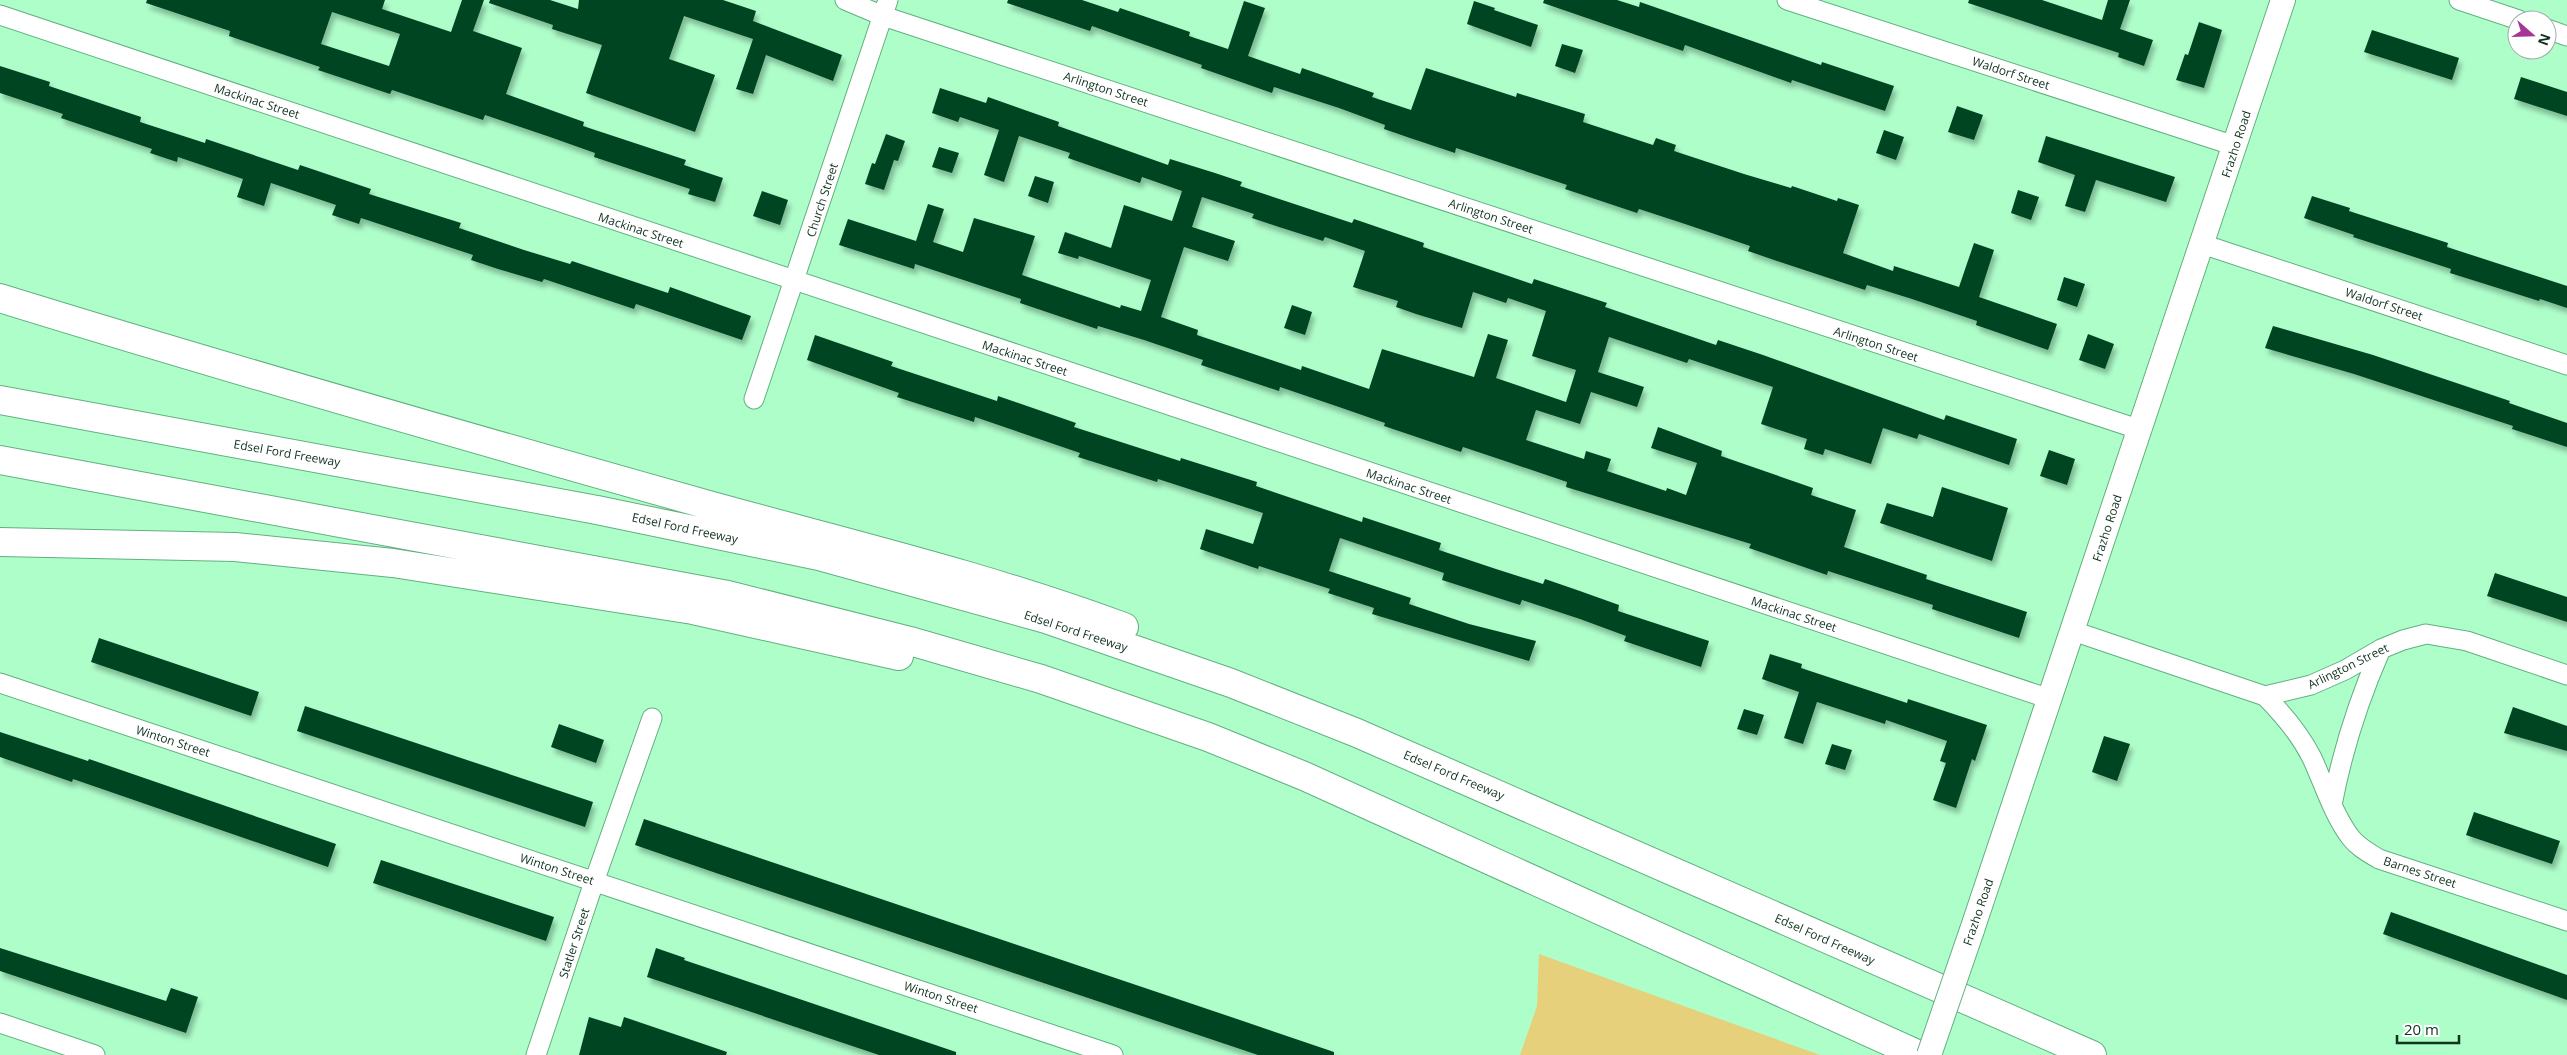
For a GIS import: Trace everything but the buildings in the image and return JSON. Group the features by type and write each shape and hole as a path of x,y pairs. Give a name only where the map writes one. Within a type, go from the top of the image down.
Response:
{"highway":[{"path":"0,298 714,506 905,557 1043,597 1142,633 1231,684"},
{"name":"Edsel Ford Freeway","path":"0,400 587,508 820,556 1046,619 1231,684 1357,732 2092,1055"},
{"path":"0,460 728,595 910,641 1041,679 1208,737 1304,776 1919,1055"},
{"path":"0,542 235,547 393,563 694,610 882,654 1041,679"}],"street":[{"name":"Arlington Street","path":"845,0 886,8 2138,428"},
{"name":"Waldorf Street","path":"1787,0 2235,146"},
{"name":"Frazho Road","path":"1929,1055 2073,631 2138,428 2202,244 2283,0"},
{"path":"2459,0 2507,16"},
{"name":"Church Street","path":"754,399 886,8"},
{"name":"Mackinac Street","path":"0,15 2050,699"},
{"name":"Waldorf Street","path":"2202,244 2567,365"},
{"path":"2073,631 2265,696"},
{"name":"Arlington Street","path":"2265,696 2311,685 2381,649 2414,637 2434,635 2467,641 2567,674"},
{"path":"2332,805 2338,773 2362,698 2381,649"},
{"name":"Winton Street","path":"0,683 1114,1055"},
{"name":"Barnes Street","path":"2265,696 2280,711 2311,756 2332,805 2351,838 2379,859 2567,921"},
{"name":"Statler Street","path":"536,1055 652,718"},
{"path":"0,1023 95,1055"}],"shaded area":[{"path":"1539,954 1820,1055 1520,1055 1537,1006"}]}
